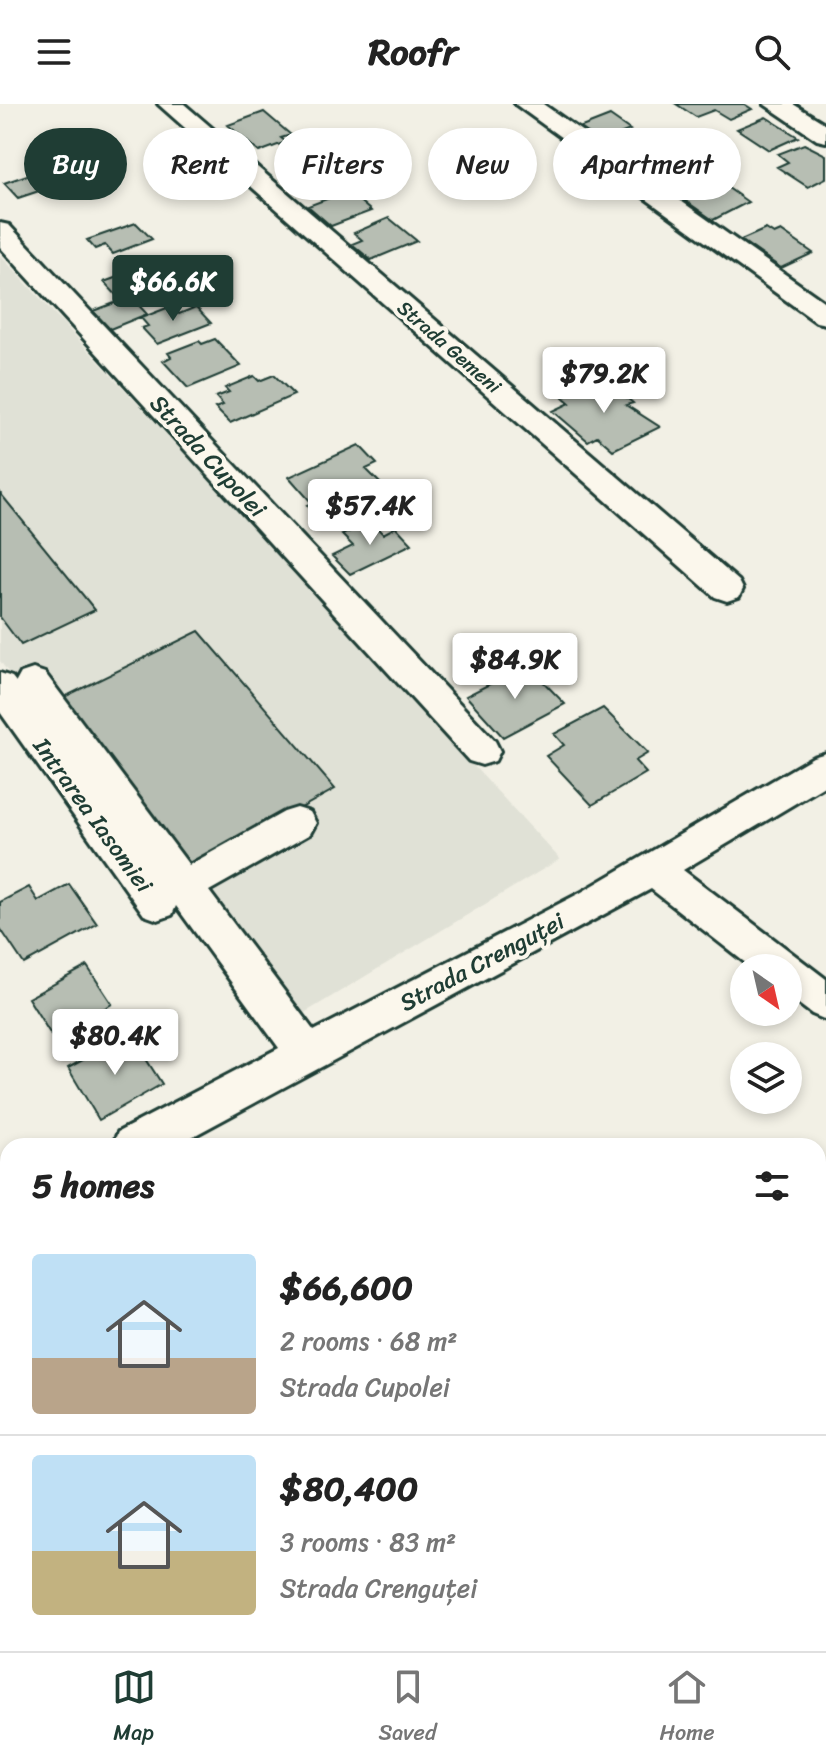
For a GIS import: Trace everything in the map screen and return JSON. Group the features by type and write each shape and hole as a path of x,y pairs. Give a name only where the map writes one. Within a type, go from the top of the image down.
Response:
{"street":[{"name":"Strada Gemeni","path":"170,104 727,589"},
{"path":"527,104 826,316"},
{"path":"776,104 826,135"},
{"name":"Strada Cupolei","path":"0,231 482,751"},
{"path":"16,684 171,895 307,1054"},
{"name":"Strada Crenguței","path":"148,1138 580,911 826,767"},
{"path":"171,895 297,823"},
{"path":"653,869 764,954"},
{"path":"802,984 826,1002"}],"shaded area":[{"path":"0,255 560,859 271,1033 0,661"}],"building":[{"path":"676,104 744,104 752,109 729,119 714,110 696,117"},
{"path":"264,112 283,128 274,128 274,146 259,152 258,128 231,128 228,125"},
{"path":"610,116 627,128 579,128"},
{"path":"766,117 798,137 769,150 739,128"},
{"path":"804,144 826,155 826,178 808,187 777,167 788,162 778,154"},
{"path":"24,176 24,196 18,198 4,183"},
{"path":"741,197 748,202 713,220 684,200 741,200"},
{"path":"324,200 358,200 371,211 331,226 308,206"},
{"path":"389,218 417,241 371,260 352,244 362,240 354,233"},
{"path":"136,223 152,239 113,254 105,245 95,249 87,240"},
{"path":"766,229 774,234 781,231 813,253 781,268 741,240"},
{"path":"150,265 169,285 134,299 130,295 120,299 104,282"},
{"path":"131,297 147,314 110,329 93,311"},
{"path":"172,306 179,314 196,307 211,323 157,344 142,328 148,326 141,318"},
{"path":"215,339 241,366 188,388 163,361 171,357 168,353 199,341 202,344"},
{"path":"274,375 294,395 230,423 215,408 223,405 216,397 229,392 225,388 254,376 259,381"},
{"path":"603,378 633,403 626,405 660,427 613,450 597,436 588,441 553,411 570,403 563,397"},
{"path":"359,445 377,464 366,469 384,487 318,518 307,505 312,503 289,477"},
{"path":"0,493 95,610 21,645 0,617"},
{"path":"371,521 383,534 396,527 412,544 350,574 332,556 353,546 342,535"},
{"path":"199,631 335,789 191,869 62,698"},
{"path":"527,665 565,704 503,737 466,696"},
{"path":"603,708 648,753 635,761 646,773 592,805 546,756 564,745 554,734"},
{"path":"69,884 97,924 24,964 0,928 0,902 29,887 38,901"},
{"path":"87,966 112,1004 53,1038 28,998"},
{"path":"130,1034 162,1084 99,1120 68,1068"}]}
